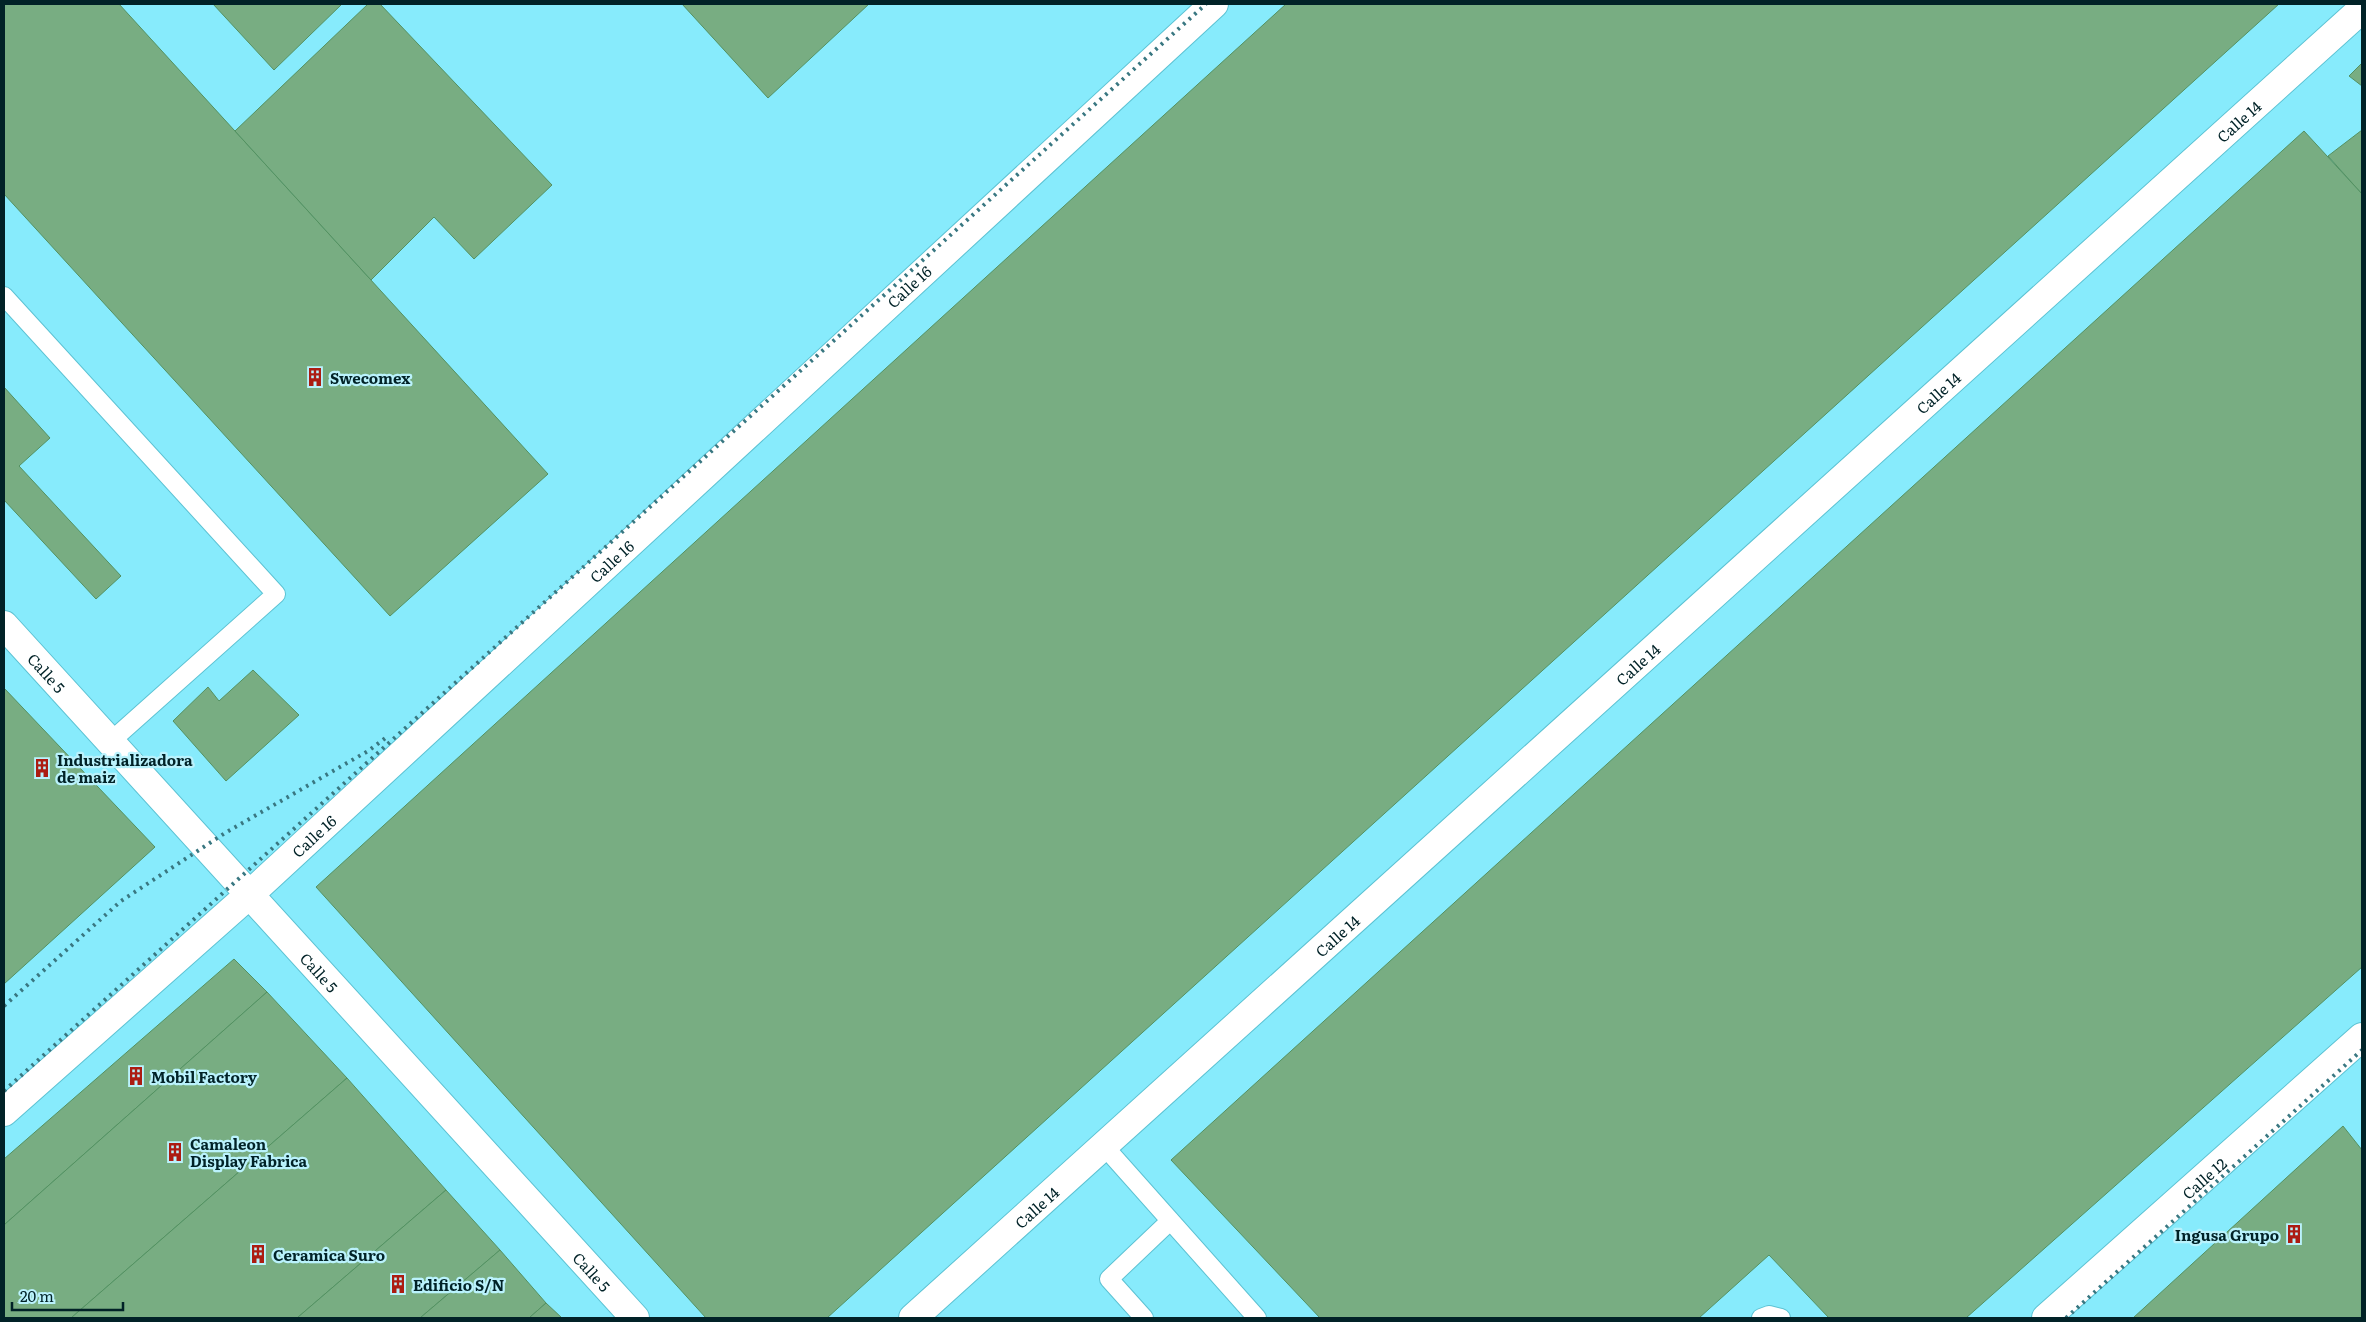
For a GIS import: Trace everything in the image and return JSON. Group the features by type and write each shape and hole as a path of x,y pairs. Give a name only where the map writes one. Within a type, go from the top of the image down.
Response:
{"street":[{"name":"Calle 16","path":"4,1112 249,895 1214,4"},
{"name":"Calle 14","path":"913,1318 2362,9"},
{"name":"Calle 5","path":"4,626 635,1318"},
{"name":"Calle 12","path":"2046,1318 2362,1037"}],"lane":[{"path":"4,296 276,594 110,742"},
{"path":"1104,1146 1257,1318"},
{"path":"1144,1318 1109,1279 1170,1221"},
{"path":"1761,1318 1769,1315 1781,1318"}],"building":[{"name":"Swecomex","path":"4,4 119,4 548,474 390,616 4,194"},
{"path":"213,4 342,4 274,70"},
{"path":"368,4 380,4 552,185 474,259 434,217 371,280 235,131"},
{"path":"682,4 869,4 768,98"},
{"path":"1286,4 2279,4 827,1318 706,1318 316,887"},
{"path":"2362,63 2362,86 2349,76"},
{"path":"2362,130 2362,194 2328,156"},
{"path":"2304,131 2362,194 2362,967 1966,1318 1829,1318 1769,1255 1699,1318 1320,1318 1171,1160"},
{"path":"4,387 50,438 19,466 121,576 96,599 4,500"},
{"path":"253,670 299,715 226,781 173,721 208,687 219,701"},
{"name":"Industrializadora de maiz","path":"4,688 155,847 4,984"},
{"name":"Mobil Factory","path":"234,959 267,992 4,1225 4,1159"},
{"name":"Camaleon Display Fabrica","path":"267,992 347,1078 71,1318 4,1318 4,1225"},
{"name":"Ceramica Suro","path":"347,1078 446,1190 297,1318 71,1318"},
{"name":"Ingusa Grupo","path":"2343,1126 2362,1150 2362,1318 2133,1318"},
{"name":"Edificio S/N","path":"446,1190 500,1250 420,1318 297,1318"},
{"path":"500,1250 546,1303 529,1318 420,1318"},
{"path":"546,1303 562,1318 529,1318"}],"railway":[{"path":"4,1091 1206,4"},
{"path":"4,1006 121,901 225,833 368,751 388,736"},
{"path":"2066,1318 2362,1050"}],"place":[{"name":"Swecomex","path":"315,377"},
{"name":"Industrializadora de maiz","path":"42,768"},
{"name":"Mobil Factory","path":"136,1076"},
{"name":"Camaleon Display Fabrica","path":"175,1152"},
{"name":"Ingusa Grupo","path":"2294,1234"},
{"name":"Ceramica Suro","path":"258,1254"},
{"name":"Edificio S/N","path":"398,1284"}]}
